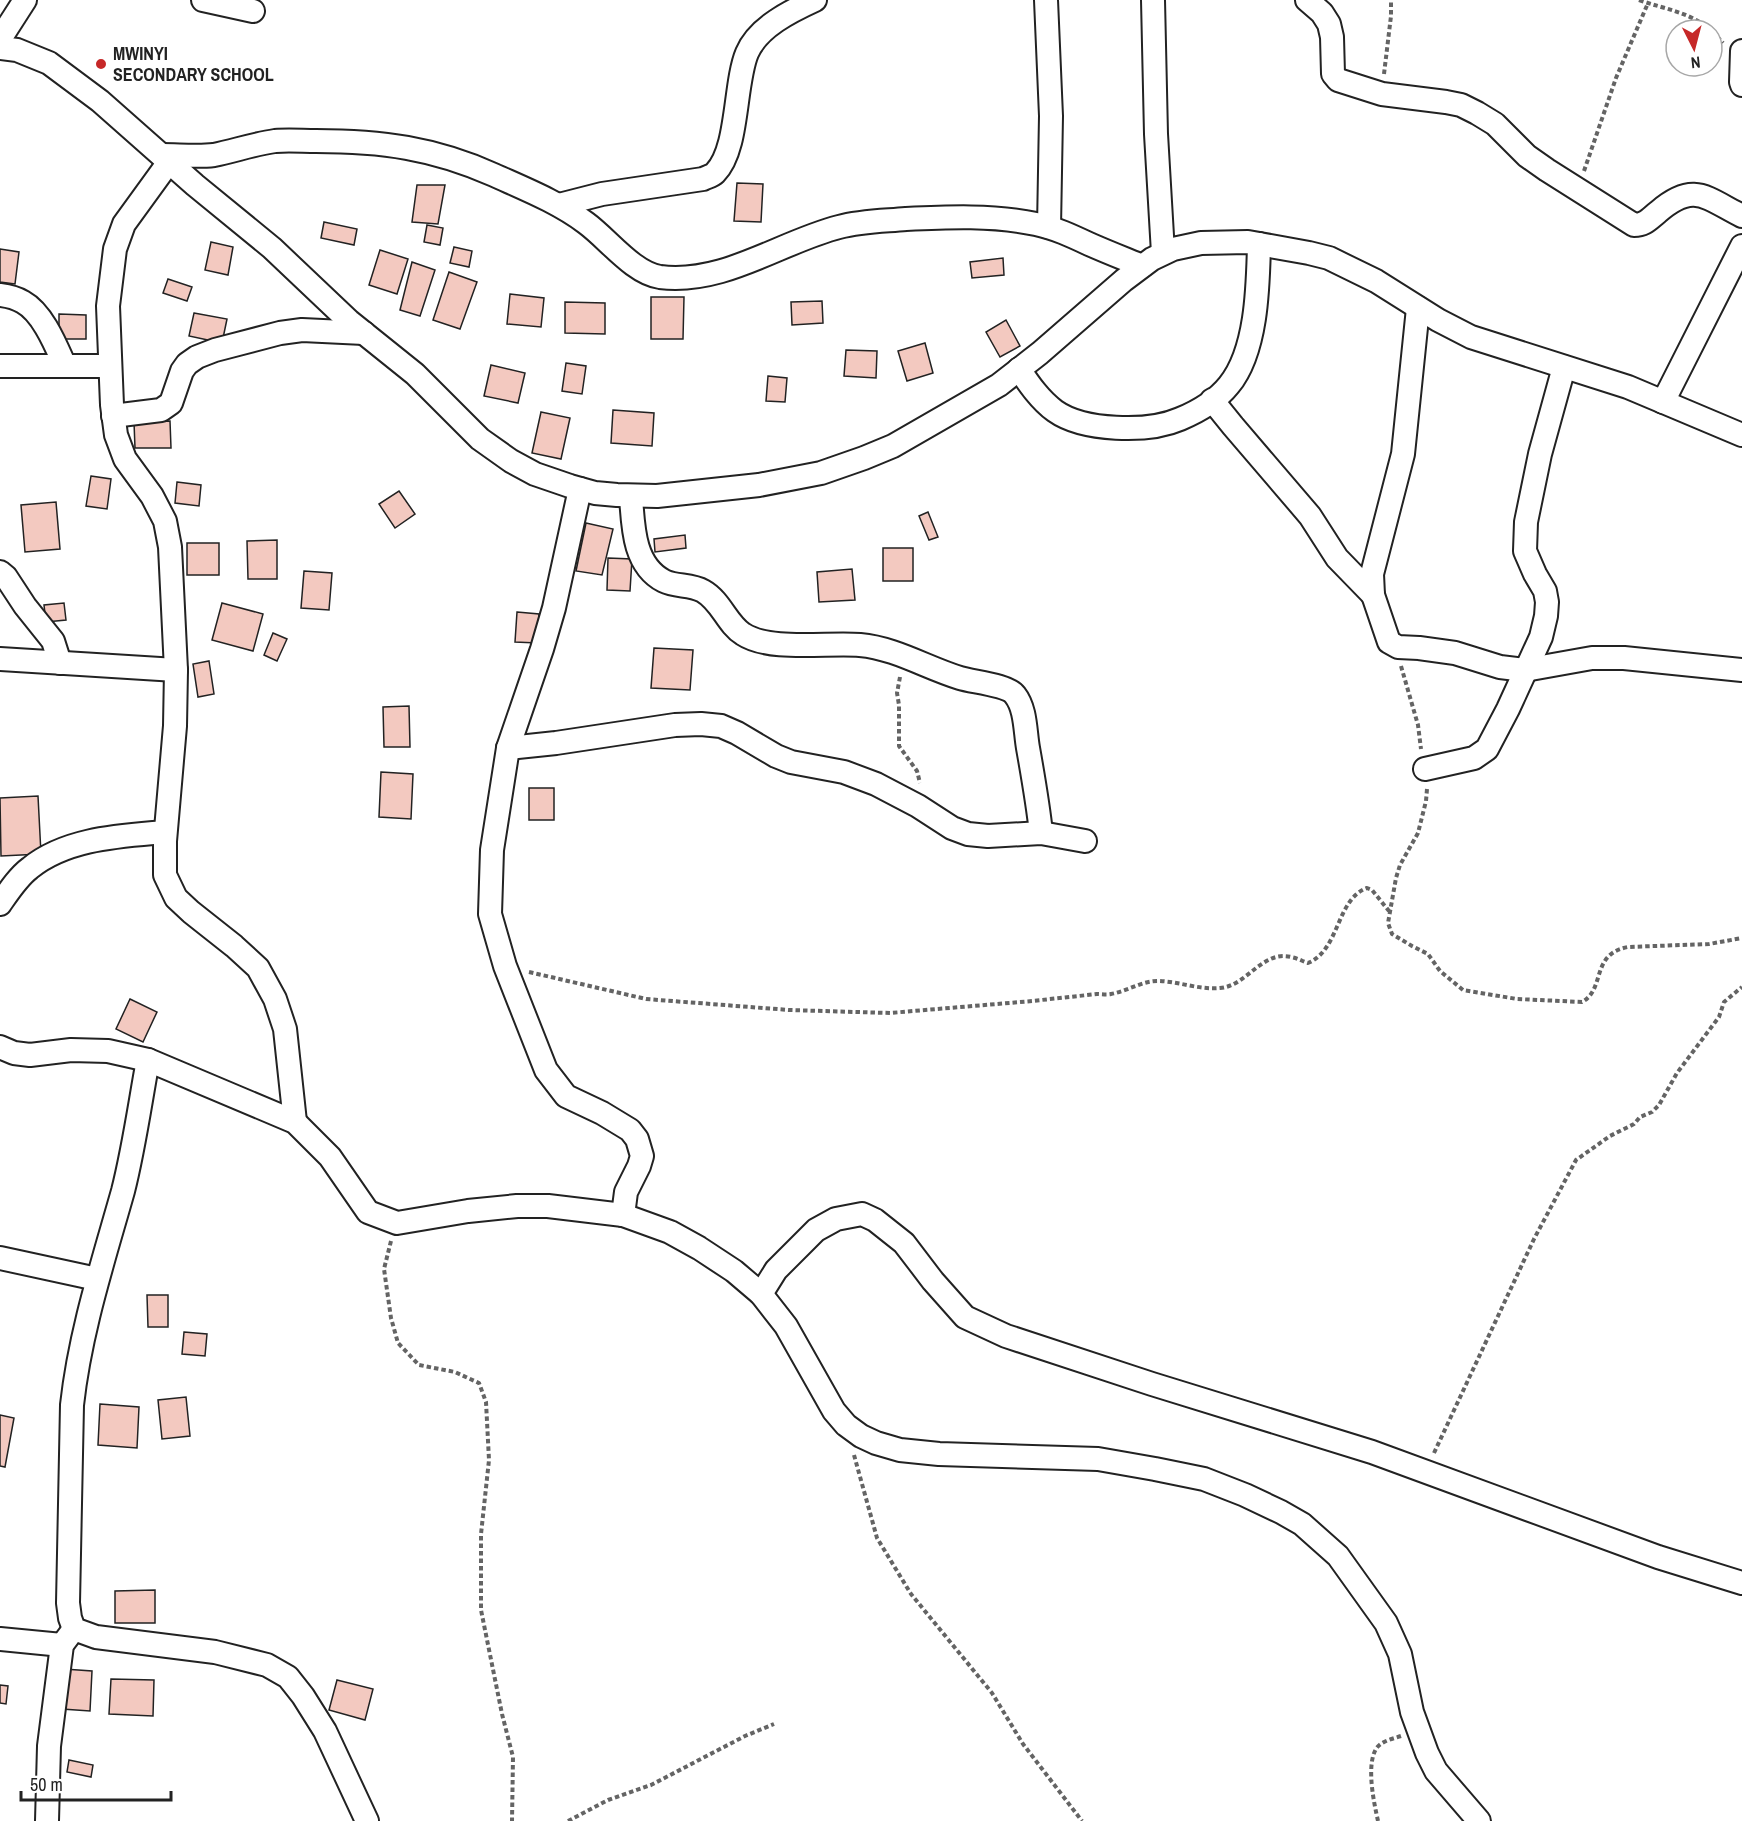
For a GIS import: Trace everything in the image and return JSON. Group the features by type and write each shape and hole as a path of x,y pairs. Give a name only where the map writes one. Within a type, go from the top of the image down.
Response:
{"street":[{"path":"0,39 25,0"},
{"path":"203,0 253,11"},
{"path":"559,205 602,194 703,179 714,174 723,162 730,140 747,52 758,37 775,23 799,7 815,0"},
{"path":"1046,0 1051,116 1048,227"},
{"path":"1153,0 1156,134 1163,253"},
{"path":"1307,0 1322,13 1329,24 1332,37 1333,74 1338,80 1382,94 1461,105 1495,124 1527,156 1634,225 1643,224 1675,198 1696,195 1708,198 1742,216"},
{"path":"0,48 17,50 49,63 100,101 165,159 272,248 349,321 415,374 480,439 511,462 535,474 595,493 657,496 787,480 821,473 893,446 999,385 1142,266 1163,253 1201,243 1248,242 1329,258 1376,281 1418,308 1471,337 1628,387 1742,435"},
{"path":"1742,51 1742,85"},
{"path":"165,159 212,155 279,141 335,141 390,145 427,151 459,160 559,205 586,223 644,272 663,277 695,276 724,270 839,227 876,221 968,217 1006,219 1048,227 1142,266"},
{"path":"165,159 124,224 115,249 108,306 113,416 116,435 124,459 152,496 165,520 170,547 176,670 175,726 165,832 165,875 176,898 234,945 258,968 274,999 285,1029 296,1122"},
{"path":"1020,369 1031,388 1056,411 1082,423 1117,428 1163,424 1179,420 1212,400 1229,385 1243,362 1258,290 1259,244"},
{"path":"1663,402 1741,248"},
{"path":"0,295 24,302 36,312 51,335 65,366"},
{"path":"1418,308 1403,454 1372,574 1373,595 1385,636 1389,642 1398,647 1455,652 1500,668 1526,670 1592,658 1624,658 1742,670"},
{"path":"113,416 161,410 167,407 171,403 182,371 187,364 215,350 280,333 302,330 364,333"},
{"path":"0,366 110,366"},
{"path":"1425,769 1474,758 1487,749 1541,636 1547,603 1545,591 1525,551 1526,522 1540,454 1564,367"},
{"path":"1212,400 1310,516 1336,558 1373,595"},
{"path":"580,489 554,608 508,748 492,850 490,914 505,966 546,1070 566,1096 602,1113 630,1130 637,1139 642,1156 626,1192 623,1215"},
{"path":"631,496 635,541 646,564 666,582 693,586 705,592 742,634 756,640 794,645 862,645 908,658 958,677 1007,688 1014,693 1023,716 1035,781 1041,833"},
{"path":"0,572 53,641 60,663"},
{"path":"0,659 176,670"},
{"path":"508,748 675,725 720,726 791,762 844,772 876,784 952,828 968,834 988,836 1041,833 1085,841"},
{"path":"0,904 28,869 56,853 85,842 165,832"},
{"path":"0,1047 14,1053 30,1055 71,1050 108,1051 148,1060 296,1122 330,1157 368,1212 397,1223 468,1211 517,1206 559,1207 623,1215 670,1232 734,1271 761,1294 786,1326 834,1411 846,1425 876,1443 900,1450 1098,1460 1155,1469 1204,1479 1281,1512 1302,1524 1338,1556 1386,1623 1400,1654 1412,1712 1427,1754 1436,1770 1479,1821"},
{"path":"47,1821 49,1746 70,1618 68,1603 72,1405 80,1355 97,1280 123,1188 148,1060"},
{"path":"761,1294 776,1270 816,1230 836,1220 862,1214 875,1220 904,1243 965,1317 1006,1336 1372,1452 1658,1557 1742,1583"},
{"path":"0,1258 97,1280"},
{"path":"0,1639 96,1637 215,1652 267,1665 288,1677 303,1696 325,1731 367,1821"}],"path":[{"path":"1382,94 1391,0"},
{"path":"1639,0 1695,18"},
{"path":"1578,190 1616,78 1648,3"},
{"path":"1398,647 1400,663 1418,725 1427,792 1418,833 1400,865 1389,911 1388,923 1392,934 1428,954 1440,971 1463,990 1517,999 1582,1002 1592,995 1609,954 1617,949 1709,944 1742,938"},
{"path":"908,658 900,676 897,693 899,746 916,771 924,810"},
{"path":"505,966 646,999 778,1010 891,1013 1110,994 1146,982 1160,981 1187,986 1221,988 1239,981 1266,961 1278,957 1289,957 1308,963 1317,960 1327,947 1349,904 1362,890 1367,888 1372,890 1389,911"},
{"path":"1425,1471 1534,1239 1571,1167 1588,1150 1634,1124 1640,1117 1652,1112 1659,1105 1677,1073 1719,1017 1724,1002 1742,987"},
{"path":"397,1223 384,1269 391,1318 398,1343 419,1365 454,1372 479,1383 486,1402 489,1460 481,1534 481,1610 513,1757 512,1821"},
{"path":"846,1425 877,1538 911,1594 992,1693 1023,1744 1082,1821"},
{"path":"568,1821 608,1800 651,1785 745,1736 774,1724"},
{"path":"1378,1821 1373,1798 1372,1772 1376,1749 1384,1741 1418,1729"}],"building":[{"path":"737,183 763,184 761,222 734,221"},
{"path":"417,185 445,185 438,224 412,222"},
{"path":"324,222 357,229 354,245 321,238"},
{"path":"427,225 443,228 440,245 424,242"},
{"path":"211,242 233,247 228,275 205,270"},
{"path":"454,247 472,251 469,267 450,263"},
{"path":"0,249 19,252 15,284 0,282"},
{"path":"380,250 408,259 397,294 369,285"},
{"path":"1003,258 1004,275 972,278 970,262"},
{"path":"412,262 435,270 420,316 400,310"},
{"path":"449,272 477,282 460,329 433,320"},
{"path":"168,279 192,287 187,301 163,293"},
{"path":"510,294 544,298 541,327 507,324"},
{"path":"651,297 684,297 683,339 651,339"},
{"path":"822,301 823,323 792,325 791,302"},
{"path":"565,302 605,303 605,334 565,333"},
{"path":"194,313 227,319 222,343 189,336"},
{"path":"59,314 86,315 86,339 59,339"},
{"path":"1006,320 1020,346 1000,357 986,332"},
{"path":"925,343 933,373 907,381 898,351"},
{"path":"846,350 877,351 876,378 844,376"},
{"path":"566,363 586,366 582,394 562,391"},
{"path":"491,365 525,373 518,403 484,396"},
{"path":"768,376 787,378 785,402 766,401"},
{"path":"613,410 654,413 652,446 611,443"},
{"path":"541,412 570,418 561,459 532,453"},
{"path":"170,421 171,448 135,448 134,422"},
{"path":"91,476 111,479 107,509 86,506"},
{"path":"177,482 201,485 199,506 175,503"},
{"path":"399,491 415,514 395,528 379,504"},
{"path":"56,502 60,549 25,552 21,505"},
{"path":"928,512 938,537 929,540 919,516"},
{"path":"586,523 613,529 602,575 576,571"},
{"path":"685,535 686,548 655,552 654,539"},
{"path":"277,540 277,579 248,579 247,541"},
{"path":"187,543 219,543 219,575 187,575"},
{"path":"883,548 913,548 913,581 883,581"},
{"path":"608,558 632,559 630,591 607,590"},
{"path":"852,569 855,600 819,602 817,572"},
{"path":"304,571 332,573 329,610 301,608"},
{"path":"64,603 66,620 46,622 44,605"},
{"path":"222,603 263,614 253,651 212,640"},
{"path":"517,612 539,614 537,643 515,642"},
{"path":"273,633 287,639 277,661 264,655"},
{"path":"654,648 693,650 690,690 651,688"},
{"path":"209,661 214,694 198,697 193,664"},
{"path":"409,706 410,747 384,747 383,707"},
{"path":"381,772 413,774 411,819 379,817"},
{"path":"529,788 554,788 554,820 529,820"},
{"path":"38,796 41,854 1,856 0,798"},
{"path":"130,999 157,1012 143,1042 116,1029"},
{"path":"147,1295 168,1295 168,1327 148,1327"},
{"path":"184,1332 207,1334 205,1356 182,1354"},
{"path":"186,1397 190,1436 162,1439 158,1400"},
{"path":"100,1404 139,1407 137,1448 98,1445"},
{"path":"0,1415 14,1418 5,1467 0,1466"},
{"path":"155,1590 155,1623 115,1623 115,1591"},
{"path":"64,1669 92,1671 90,1711 62,1709"},
{"path":"111,1679 154,1680 153,1716 109,1714"},
{"path":"337,1680 373,1689 365,1720 329,1710"},
{"path":"0,1685 8,1686 6,1704 0,1703"},
{"path":"69,1760 93,1765 91,1777 67,1772"}],"place":[{"name":"MWINYI SECONDARY SCHOOL","path":"101,64"}]}
